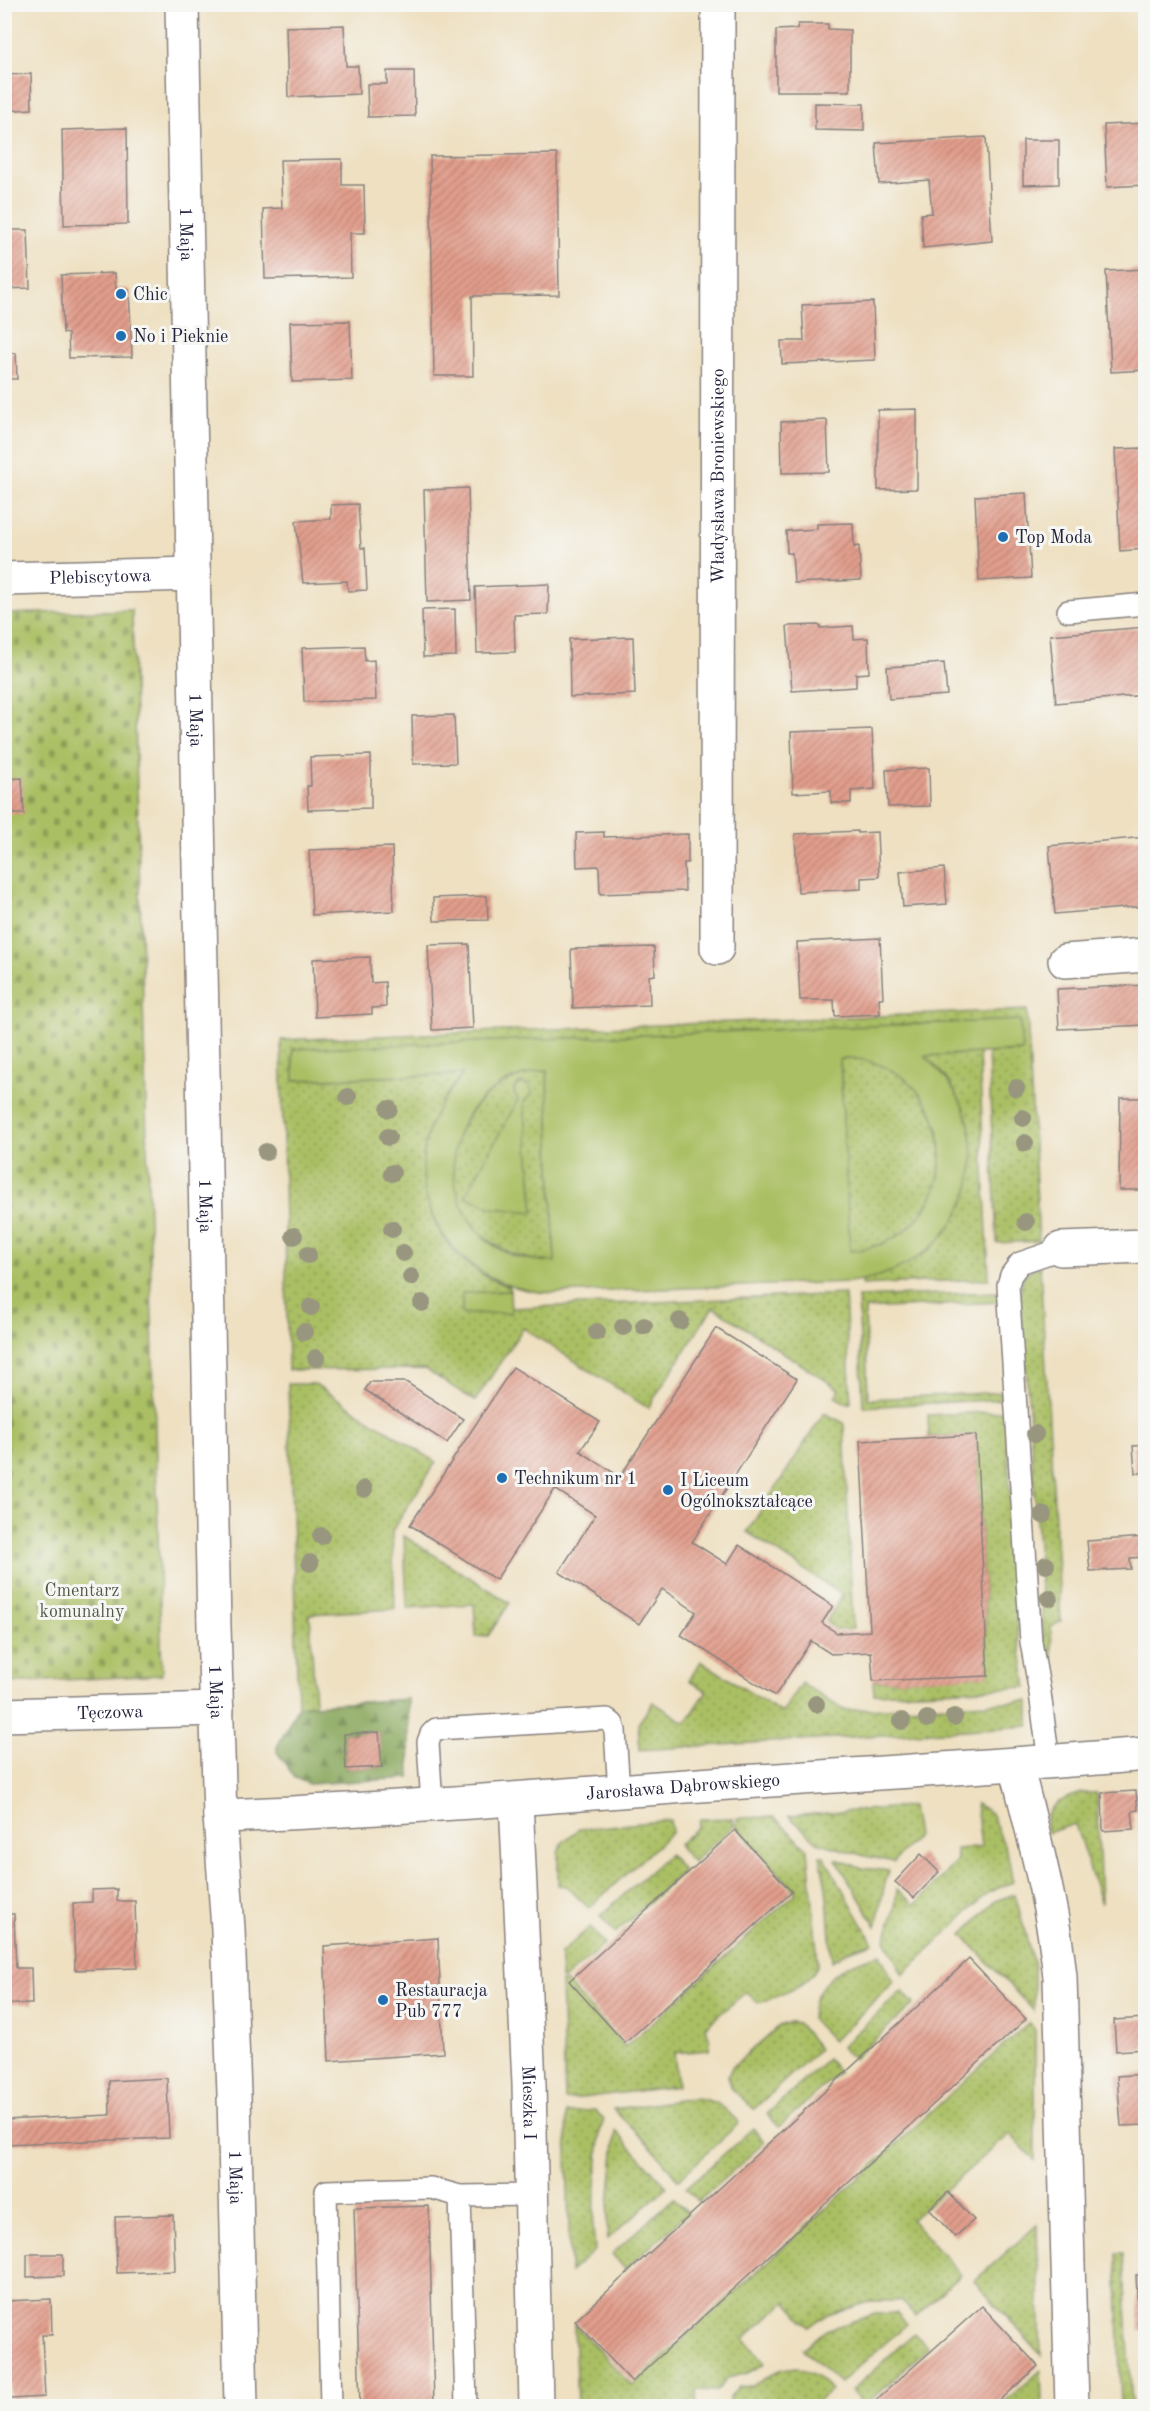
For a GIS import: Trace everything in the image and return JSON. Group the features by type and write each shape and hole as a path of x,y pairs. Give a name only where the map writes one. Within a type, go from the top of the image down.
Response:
{"street":[{"name":"1 Maja","path":"182,4 216,1709 234,2094 241,2406"},
{"name":"Władysława Broniewskiego","path":"717,948 718,4"},
{"name":"Plebiscytowa","path":"4,579 194,574"},
{"path":"1065,961 1146,955"},
{"path":"1061,1249 1146,1246"},
{"name":"Tęczowa","path":"4,1715 216,1709"},
{"name":"Jarosława Dąbrowskiego","path":"220,1816 432,1806 1146,1754"},
{"path":"1016,1764 1046,1881 1055,1929 1060,1977 1072,2406"},
{"name":"Mieszka I","path":"516,1800 529,2084 536,2406"}],"lane":[{"path":"1068,611 1146,604"},
{"path":"1049,1762 1031,1642 1008,1286 1011,1275 1020,1263 1061,1249"},
{"path":"432,1806 428,1742 430,1734 436,1730 607,1719 613,1724 615,1731 619,1791"},
{"path":"331,2406 326,2191 430,2188 460,2196 531,2195"},
{"path":"460,2196 466,2406"}],"green space":[{"name":"Cmentarz komunalny","path":"132,610 162,1675 5,1683 5,614"},
{"path":"1027,1010 1039,1241 997,1243 988,1053 1022,1051 293,1050 294,1080 463,1074 442,1102 429,1133 424,1164 426,1195 436,1224 453,1250 478,1271 510,1287 510,1291 462,1293 511,1312 511,1308 845,1294 851,1403 835,1397 839,1389 713,1307 648,1408 523,1328 475,1401 425,1369 288,1370 281,1040"},
{"path":"1020,1020 1022,1051 925,1056 949,1083 963,1106 972,1146 972,1176 964,1203 950,1227 931,1247 908,1264 880,1275 850,1282 556,1293 525,1290 496,1280 471,1265 451,1245 435,1221 426,1194 423,1164 428,1133 438,1109 463,1074 294,1080 293,1049","holes":["851,1058 891,1070 919,1093 935,1123 941,1156 935,1189 918,1219 889,1240 850,1251 840,1059","547,1070 555,1262 515,1256 493,1245 468,1218 460,1201 454,1176 454,1153 459,1132 469,1113 483,1097 501,1084 523,1075"]},
{"path":"979,1053 989,1279 862,1285 862,1280 872,1278 926,1252 941,1238 956,1214 965,1193 970,1172 969,1129 963,1109 953,1089 924,1056"},
{"path":"840,1058 882,1065 913,1086 933,1115 940,1150 936,1185 920,1216 891,1239 849,1251"},
{"path":"547,1070 555,1262 512,1253 480,1232 461,1204 453,1171 458,1137 475,1107 505,1083"},
{"path":"523,1083 529,1086 532,1093 524,1102 534,1212 492,1208 465,1196 518,1100 514,1092 516,1086"},
{"path":"1040,1267 1061,1621 1051,1627 1053,1679 1044,1642 1028,1395 1019,1298 1023,1278 1031,1270"},
{"path":"510,1291 511,1313 462,1314 462,1293"},
{"path":"999,1292 1000,1302 865,1309 868,1399 1004,1392 1005,1399 863,1407 858,1297"},
{"path":"288,1384 315,1384 436,1462 392,1531 395,1609 310,1614 315,1704 298,1706"},
{"path":"1006,1411 1017,1629 1027,1687 874,1694 873,1681 988,1675 976,1435 929,1437 928,1415"},
{"path":"824,1413 844,1423 853,1629 837,1630 826,1622 843,1595 747,1532"},
{"path":"404,1536 510,1603 488,1636 476,1637 474,1604 407,1608"},
{"path":"701,1661 782,1713 801,1683 844,1710 1029,1701 1029,1726 640,1750 638,1724 653,1702 686,1723 707,1691 689,1680"},
{"path":"408,1699 410,1778 309,1784 295,1778 277,1752 277,1747 298,1706","holes":["379,1732 381,1767 346,1769 344,1734"]},
{"path":"1081,1793 1097,1793 1101,1904 1075,1824 1047,1833 1047,1817 1054,1806 1066,1798"},
{"path":"976,1804 991,1813 1008,1855 1013,1882 989,1892 903,1975 885,1940 895,1907 897,1889 915,1905 957,1861 956,1849 981,1847"},
{"path":"912,1806 917,1836 894,1862 817,1842 789,1816"},
{"path":"774,1817 808,1849 818,1963 809,1978 793,1989 758,2003 746,1992 705,2027 710,2039 709,2050 674,2053 678,2086 565,2100 561,1982 566,1982 625,2047 796,1893 737,1827 737,1818"},
{"path":"733,1818 734,1826 693,1862 678,1845 698,1827 700,1819"},
{"path":"670,1820 672,1832 589,1908 566,1886 558,1885 558,1852 563,1842 579,1829"},
{"path":"669,1854 684,1871 615,1933 600,1916"},
{"path":"820,1856 824,1856 873,1943 848,1951 832,1961 826,1887"},
{"path":"836,1859 863,1868 889,1871 876,1926"},
{"path":"1015,1894 1034,1966 1034,2011 962,1935 995,1901"},
{"path":"590,1927 605,1944 564,1979 561,1979 561,1953"},
{"path":"880,1954 894,1982 833,2041 811,2019 818,1993 824,1983 843,1968"},
{"path":"902,1991 914,2004 853,2059 841,2047"},
{"path":"790,2022 798,2023 819,2049 754,2109 732,2089 728,2076 732,2067 779,2026"},
{"path":"1029,2022 1035,2030 1035,2161 1010,2134 911,2220 961,2274 916,2316 901,2301 871,2301 820,2319 809,2327 786,2301 744,2339 765,2363 748,2373 728,2378 717,2391 697,2390 696,2406 577,2406 574,2324 632,2386"},
{"path":"827,2059 839,2072 779,2127 767,2114"},
{"path":"694,2098 709,2100 720,2105 739,2123 678,2180 655,2151 613,2109"},
{"path":"595,2110 604,2119 600,2132 593,2227 595,2250 570,2272 566,2113"},
{"path":"753,2128 765,2142 698,2202 686,2188"},
{"path":"616,2131 667,2187 608,2239 607,2225"},
{"path":"674,2198 688,2213 625,2269 612,2254"},
{"path":"1037,2225 1041,2355 974,2281"},
{"path":"1116,2253 1123,2253 1132,2406 1121,2406"},
{"path":"897,2313 907,2324 840,2383 803,2349 826,2330 875,2314"},
{"path":"914,2333 928,2348 864,2406 851,2391"},
{"path":"797,2367 817,2376 831,2391 812,2406 729,2406 729,2398 739,2387 752,2386 782,2369"},
{"path":"1041,2370 1042,2406 1000,2406"}],"building":[{"path":"798,24 828,24 828,29 850,30 850,91 776,91 776,30 797,29"},
{"path":"344,25 346,66 358,66 359,94 288,97 286,27"},
{"path":"387,71 414,71 415,116 368,117 367,84 387,84"},
{"path":"31,74 32,109 4,111 4,75"},
{"path":"815,103 864,104 864,131 815,130"},
{"path":"1146,123 1146,185 1107,187 1104,125"},
{"path":"127,128 128,224 64,225 62,130"},
{"path":"986,137 992,241 923,248 921,214 932,213 929,180 879,184 876,143"},
{"path":"1023,140 1059,140 1059,184 1023,185"},
{"path":"557,154 559,295 472,296 473,376 434,376 430,156"},
{"path":"342,159 342,185 364,185 365,233 350,233 351,277 265,279 263,209 282,208 280,160"},
{"path":"4,230 28,230 30,288 4,289"},
{"path":"1146,269 1146,370 1111,372 1106,271"},
{"path":"115,273 116,289 129,289 132,357 69,358 68,334 63,333 61,275"},
{"path":"873,302 875,360 782,364 781,341 804,341 802,305"},
{"path":"350,321 352,380 292,382 290,322"},
{"path":"16,353 17,379 4,379 4,354"},
{"path":"917,409 917,489 878,490 878,410"},
{"path":"827,420 829,472 782,473 781,422"},
{"path":"1146,448 1146,549 1120,551 1115,449"},
{"path":"468,488 471,600 427,602 424,490"},
{"name":"Top Moda","path":"1026,493 1031,578 979,581 975,496"},
{"path":"358,504 361,548 365,548 367,590 348,591 347,581 303,583 296,521 331,519 331,505"},
{"path":"853,523 854,547 859,546 861,580 794,583 792,553 787,553 786,531 817,529 817,524"},
{"path":"549,584 548,614 514,615 515,652 477,653 475,587"},
{"path":"455,609 456,656 423,657 422,610"},
{"path":"820,625 820,628 853,626 854,639 868,638 869,673 856,674 856,687 792,691 787,626"},
{"path":"1146,627 1146,695 1056,703 1050,635"},
{"path":"633,637 635,694 570,697 569,639"},
{"path":"364,646 365,661 374,660 376,700 304,702 302,648"},
{"path":"944,663 947,695 889,699 887,667"},
{"path":"454,715 456,763 413,764 412,716"},
{"path":"872,729 875,789 851,791 851,803 831,803 831,791 793,793 791,732"},
{"path":"371,755 371,808 308,810 307,786 311,786 310,757"},
{"path":"929,768 930,806 888,807 886,770"},
{"path":"22,778 24,814 4,814 4,779"},
{"path":"858,831 858,833 877,832 879,877 861,878 861,889 798,892 795,834"},
{"path":"604,832 604,837 688,834 688,863 684,863 685,891 600,894 599,866 577,867 576,833"},
{"path":"1146,837 1146,906 1055,914 1049,846"},
{"path":"392,847 394,911 312,915 309,850"},
{"path":"944,868 947,904 903,907 900,872"},
{"path":"487,896 488,920 434,921 433,898"},
{"path":"880,938 883,998 879,998 880,1014 835,1016 834,1000 800,1000 797,942"},
{"path":"469,944 473,1028 432,1030 428,945"},
{"path":"654,947 655,975 649,976 650,1005 573,1008 571,949"},
{"path":"370,957 371,983 385,982 386,1007 372,1008 372,1014 315,1017 313,959"},
{"path":"1146,985 1146,1025 1059,1029 1057,989"},
{"path":"1120,1098 1146,1098 1146,1190 1119,1190"},
{"path":"716,1328 797,1379 692,1542 727,1564 739,1545 833,1606 822,1623 837,1633 870,1631 860,1441 976,1435 988,1676 873,1681 871,1652 831,1654 811,1641 775,1696 681,1635 696,1612 662,1589 639,1624 559,1572 595,1515 555,1489 496,1580 410,1525 513,1367 600,1422 580,1451 620,1477"},
{"path":"370,1382 406,1382 463,1419 447,1443 365,1390"},
{"path":"1146,1445 1146,1473 1135,1473 1133,1446"},
{"path":"1146,1537 1146,1557 1130,1558 1131,1569 1090,1571 1087,1541"},
{"path":"379,1732 382,1767 346,1769 344,1734"},
{"path":"1136,1791 1138,1810 1132,1811 1134,1829 1103,1831 1102,1793"},
{"path":"735,1830 792,1892 625,2043 569,1981"},
{"path":"921,1854 939,1872 914,1898 895,1882"},
{"path":"117,1889 117,1901 135,1901 137,1968 75,1970 73,1903 92,1902 92,1890"},
{"path":"4,1914 14,1914 16,1968 31,1968 32,2004 4,2004"},
{"name":"Restauracja Pub 777","path":"438,1938 443,2053 329,2061 324,1946"},
{"path":"969,1959 1026,2019 632,2382 575,2321"},
{"path":"1146,2018 1146,2049 1116,2051 1114,2020"},
{"path":"1146,2074 1146,2125 1121,2126 1117,2076"},
{"path":"167,2078 169,2138 4,2144 4,2120 110,2115 109,2081"},
{"path":"948,2192 974,2220 955,2237 929,2209"},
{"path":"429,2206 434,2406 360,2406 354,2208"},
{"path":"173,2215 175,2271 117,2273 115,2217"},
{"path":"27,2254 63,2254 63,2276 27,2277"},
{"path":"1136,2275 1146,2275 1146,2330 1139,2330"},
{"path":"51,2299 52,2335 42,2335 45,2397 10,2399 6,2301"},
{"path":"982,2306 1038,2366 994,2406 869,2406"}],"place":[{"name":"Chic","path":"121,294"},
{"name":"No i Pieknie","path":"121,336"},
{"name":"Top Moda","path":"1003,537"},
{"name":"Technikum nr 1","path":"502,1478"},
{"name":"I Liceum Ogólnokształcące","path":"668,1490"},
{"name":"Restauracja Pub 777","path":"383,2000"}]}
